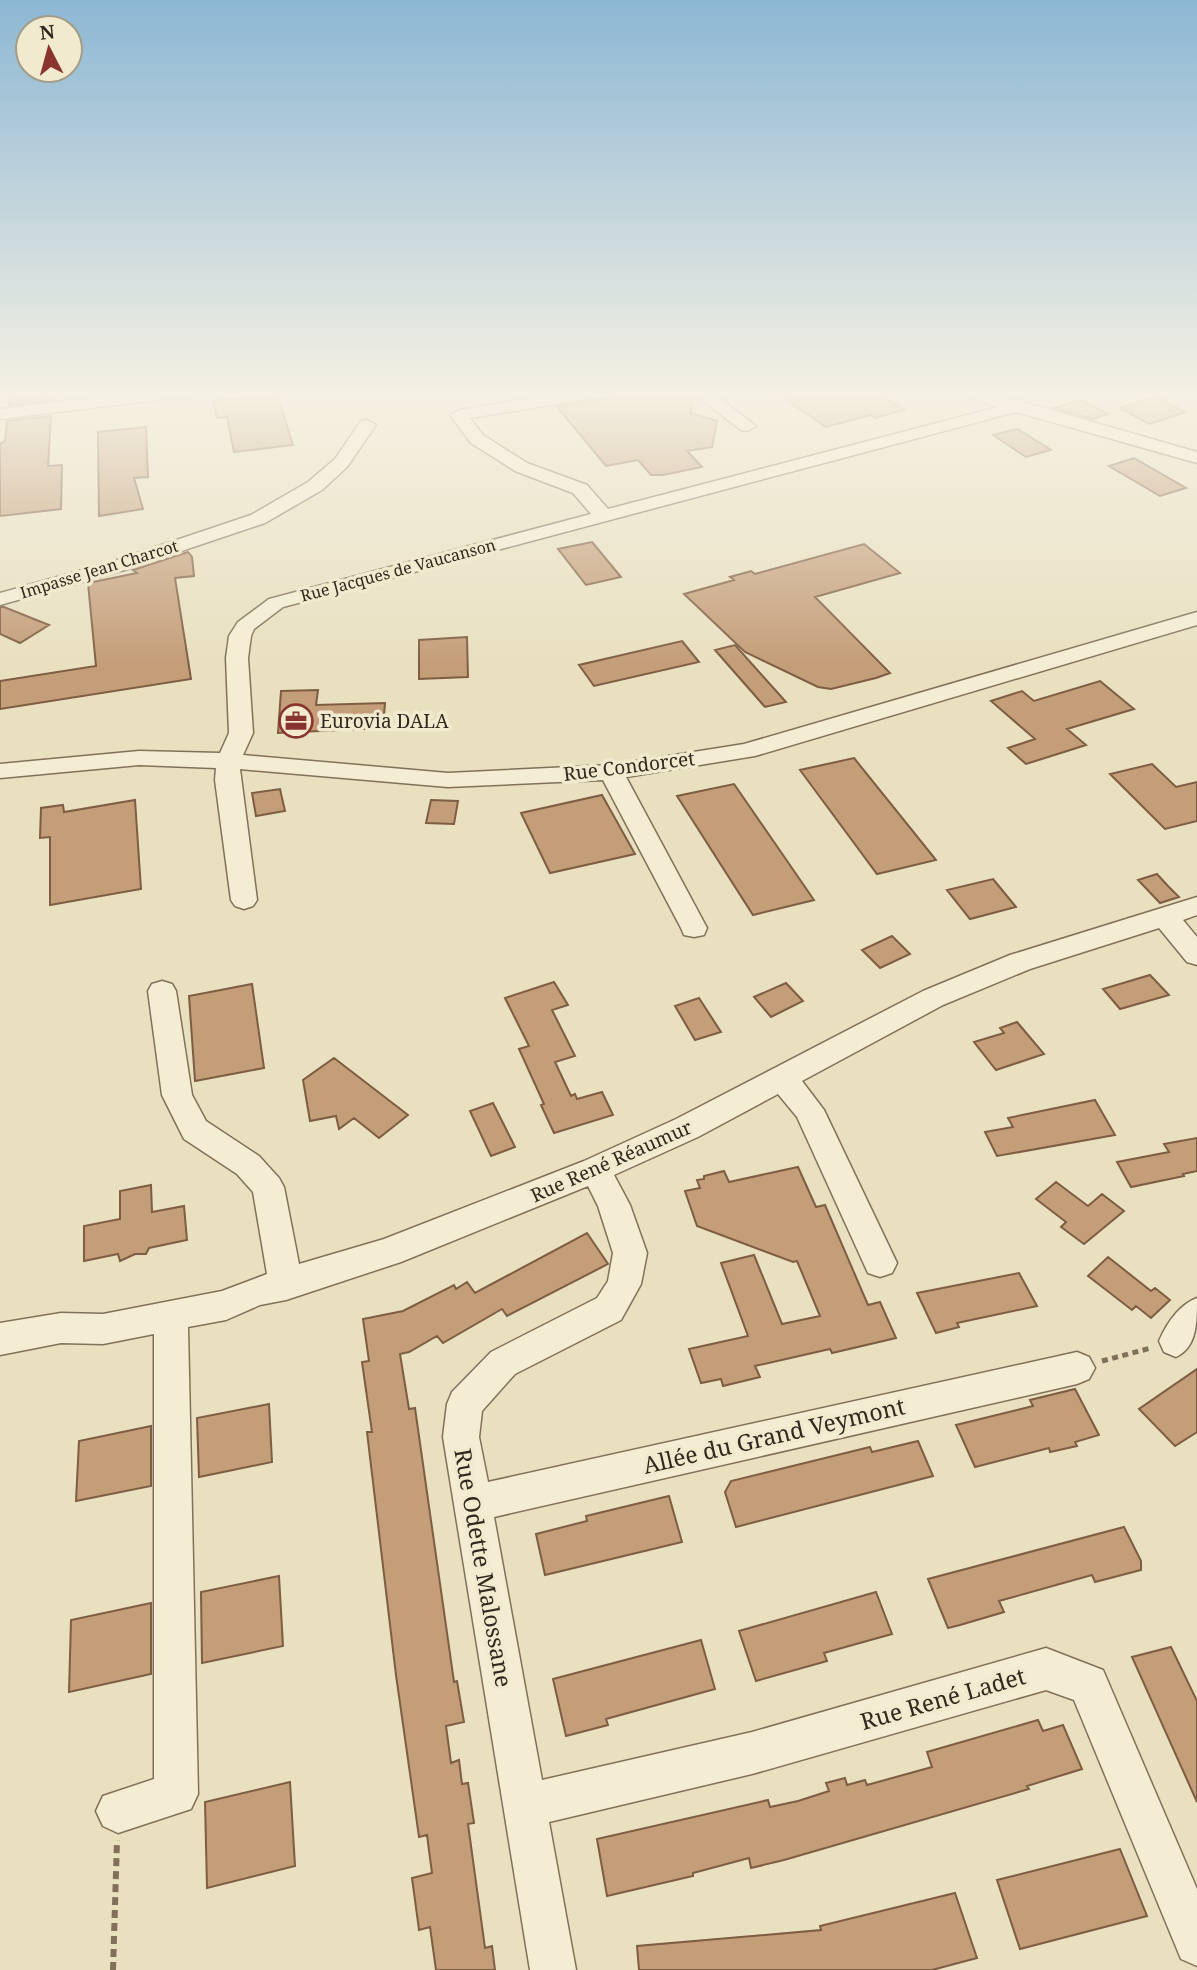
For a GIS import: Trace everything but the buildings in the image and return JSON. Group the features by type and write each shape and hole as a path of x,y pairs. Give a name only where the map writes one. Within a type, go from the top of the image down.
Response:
{"street":[{"name":"Impasse Jean Charcot","path":"0,599 121,565 258,519 320,482"},
{"path":"561,482 580,489 603,516"},
{"name":"Rue Jacques de Vaucanson","path":"228,761 242,733 237,658 240,636 245,626 276,603 732,482"},
{"name":"Rue Condorcet","path":"0,771 139,758 228,761 449,780 611,772 747,751 1197,618"},
{"path":"228,761 227,780 244,900"},
{"path":"611,772 694,928"},
{"name":"Rue René Réaumur","path":"0,1339 61,1328 103,1329 226,1305 252,1293 389,1252 595,1170 687,1128 933,998 1008,967 1197,906"},
{"path":"1166,918 1197,955"},
{"path":"162,991 177,1095 195,1130 248,1165 268,1187 286,1284"},
{"path":"782,1077 809,1110 880,1263"},
{"name":"Rue Odette Malossane","path":"553,1970 461,1437 465,1404 503,1363 609,1309 624,1284 630,1253 614,1205 595,1170"},
{"path":"1176,1341 1197,1313"},
{"path":"118,1811 176,1794 171,1315"},
{"name":"Allée du Grand Veymont","path":"471,1504 1077,1368"},
{"name":"Rue René Ladet","path":"524,1806 752,1753 1045,1669 1088,1685 1197,1943"}],"path":[{"path":"1077,1368 1176,1341"},
{"path":"113,1970 118,1811"}],"place":[{"name":"Eurovia DALA","path":"296,721"}]}
